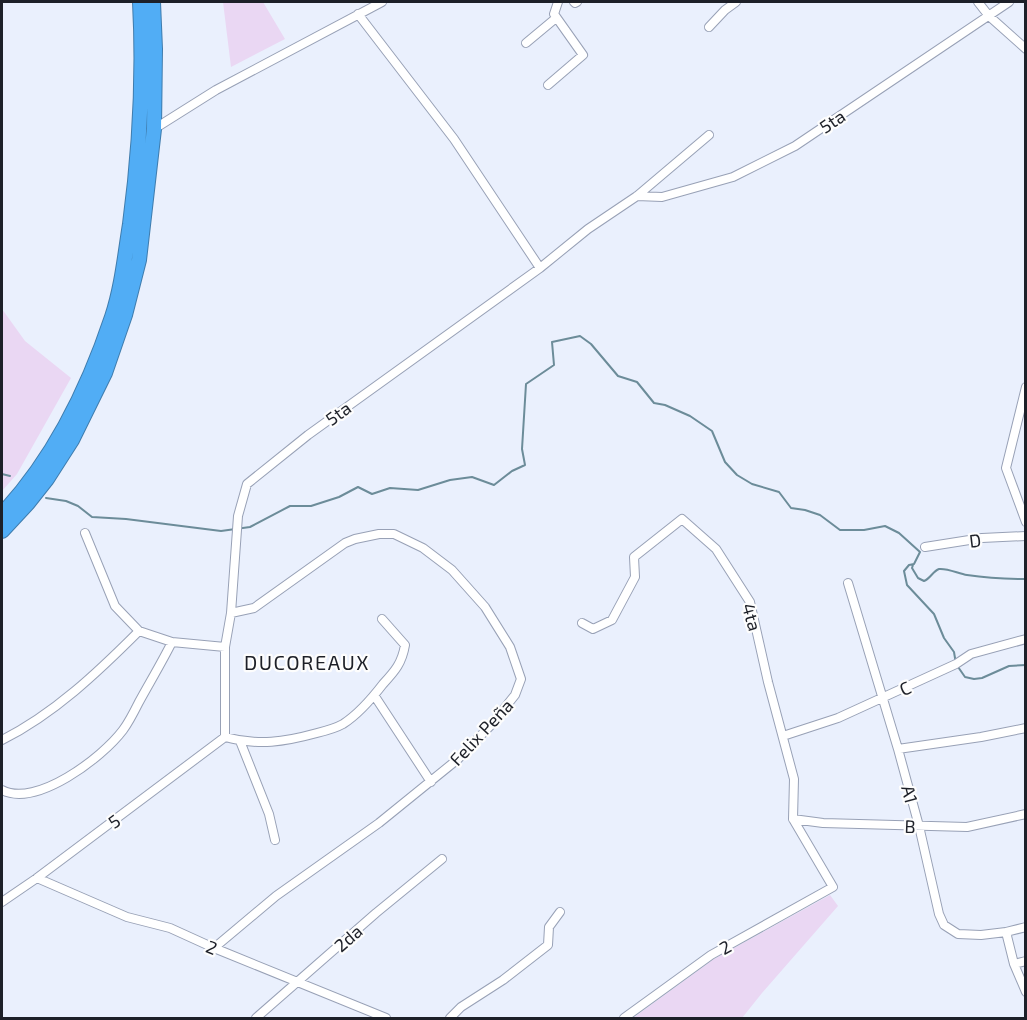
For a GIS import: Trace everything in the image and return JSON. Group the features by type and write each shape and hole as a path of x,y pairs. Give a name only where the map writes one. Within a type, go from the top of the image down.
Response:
{"highway":[{"path":"2,514 36,473 61,434 94,365 112,315 124,262 136,174 140,123 140,2"},
{"path":"2,531 28,503 72,440 105,373 125,315 139,260 154,129 153,2"}],"street":[{"path":"140,123 154,129 216,90 382,2"},
{"path":"548,85 583,55 554,14 558,2"},
{"path":"709,27 736,2"},
{"path":"978,2 989,16 1026,49"},
{"name":"5ta","path":"637,196 662,197 732,177 795,146 1009,2"},
{"path":"358,14 454,139 540,268"},
{"path":"526,44 556,18"},
{"name":"5ta","path":"225,737 225,647 231,613 238,516 247,484 327,421 540,268 588,229 637,196 709,135"},
{"path":"1026,387 1006,468 1026,522"},
{"name":"4ta","path":"582,623 593,629 612,620 635,577 634,557 682,519 716,549 750,602 768,682 794,779 793,819"},
{"path":"85,533 115,606 139,631 172,642 225,647"},
{"name":"Felix Peña","path":"214,948 276,896 379,823 458,759 492,725 515,695 521,680 510,646 485,607 452,570 423,548 394,534 379,534 345,543 254,608 231,613"},
{"name":"D","path":"925,547 982,538 1026,536"},
{"name":"A1","path":"848,583 884,698 919,826 939,914 944,925 958,934 981,935 1026,927"},
{"path":"225,737 261,743 291,740 342,724 374,695 399,665 404,653 405,645 382,619"},
{"path":"2,740 44,716 105,664 139,631"},
{"name":"C","path":"783,736 838,718 884,698 956,664 971,654 1026,639"},
{"path":"2,790 22,795 51,786 69,776 108,746 123,730 172,642"},
{"path":"374,695 430,782"},
{"path":"898,748 981,738 1026,728"},
{"name":"5","path":"2,902 225,737"},
{"path":"240,741 269,814 276,840"},
{"name":"B","path":"793,819 824,823 967,827 1026,814"},
{"name":"2","path":"624,1018 711,955 833,887 793,819"},
{"name":"2da","path":"256,1018 376,913 442,859"},
{"name":"2","path":"37,878 127,917 170,928 386,1018"},
{"path":"450,1018 460,1007 503,980 548,945 549,927 560,912"},
{"path":"1006,932 1014,963 1026,992"},
{"path":"1014,963 1026,961"}],"shaded area":[{"path":"223,2 263,2 285,39 231,67"},
{"path":"2,309 25,341 71,378 17,474 2,491"},
{"path":"830,895 838,906 742,1018 633,1018 714,959"}],"waterway":[{"path":"46,498 66,501 78,506 92,517 221,531 250,527 290,506 311,506 339,497 358,487 372,494 390,488 418,490 450,480 472,477 494,485 512,471 525,465 522,449 526,384 554,365 552,342 580,336 591,344 618,376 637,382 654,403 665,405 690,416 712,431 725,462 737,475 752,484 779,492 791,508 820,515 840,530 864,530 885,526 899,533 920,552 914,564 909,565 904,571 907,585 934,614 944,638 954,652 956,664 965,677 982,678 1009,666 1026,665"},
{"path":"2,474 10,476"},
{"path":"913,565 912,568 918,578 924,581 939,569 974,576 1026,579"}],"district":[{"name":"DUCOREAUX","path":"307,662"}]}
